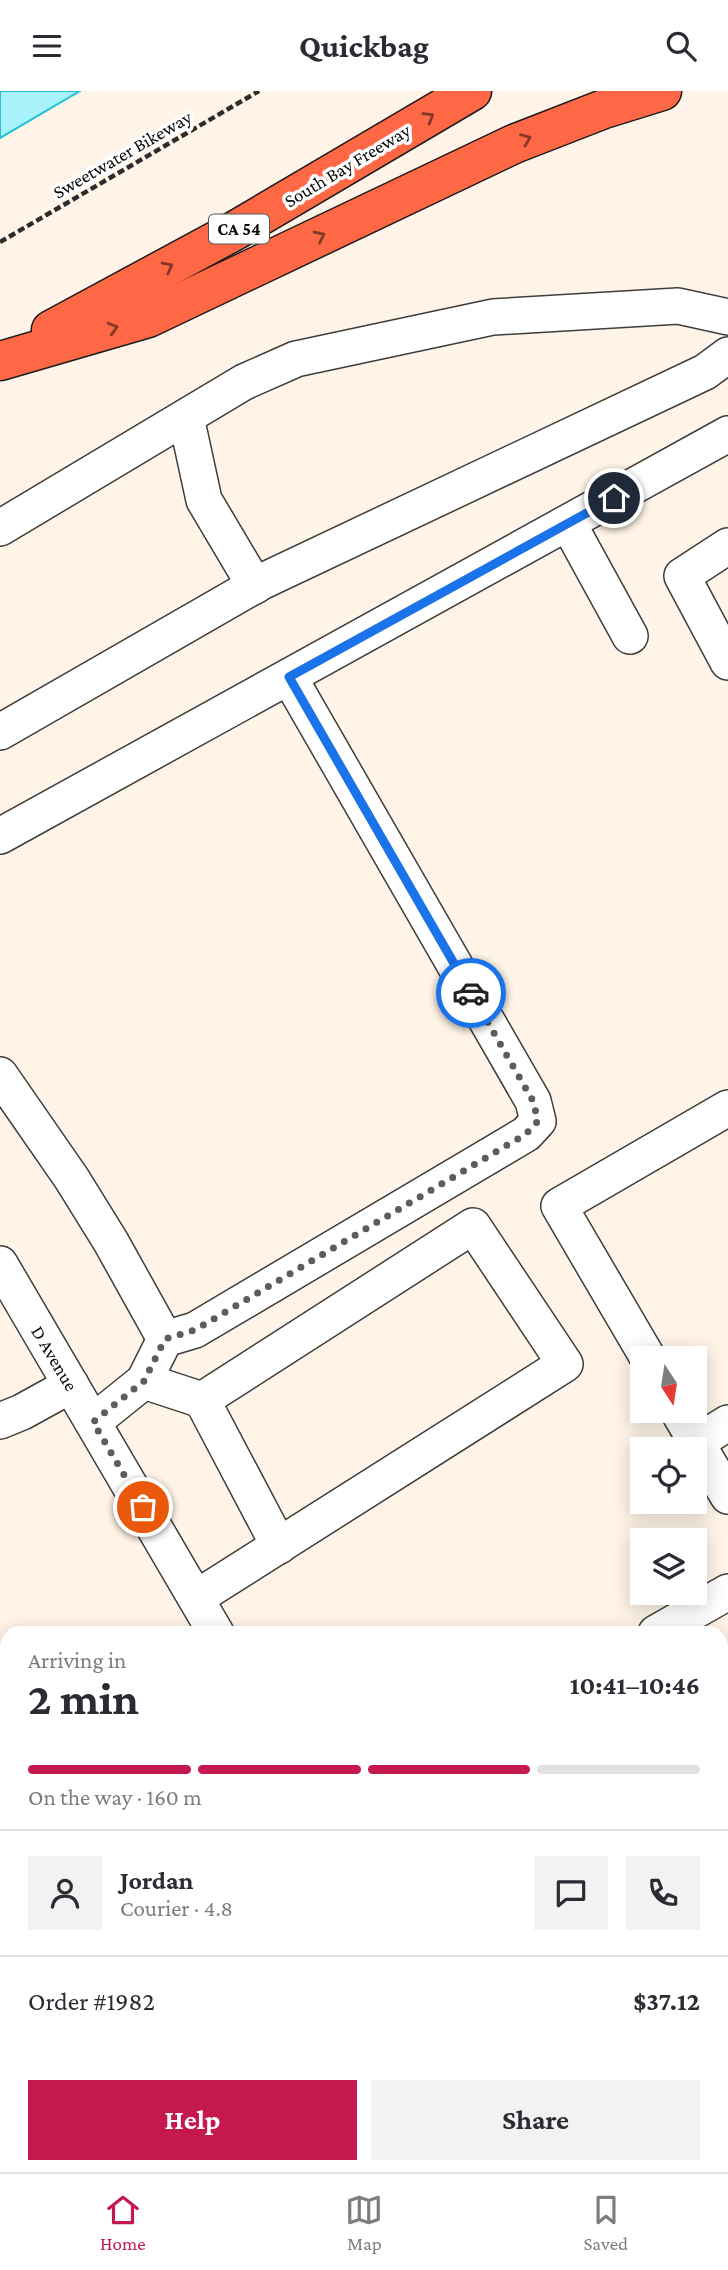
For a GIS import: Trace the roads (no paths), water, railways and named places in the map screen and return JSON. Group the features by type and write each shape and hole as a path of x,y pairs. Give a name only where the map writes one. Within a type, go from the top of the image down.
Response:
{"highway":[{"name":"South Bay Freeway","path":"0,359 236,230 472,91"},
{"path":"0,359 148,318 514,144 604,109 662,91"}],"street":[{"path":"0,528 244,382 296,359 493,317 678,306 728,317"},
{"path":"0,732 255,586 705,372 728,355"},
{"path":"186,417 204,501 255,586"},
{"path":"0,836 728,434"},
{"path":"568,523 630,636"},
{"path":"728,546 682,576 728,662"},
{"path":"93,1422 144,1381 165,1339 195,1330 526,1134 538,1121 533,1101 289,677"},
{"path":"0,1075 72,1179 165,1339"},
{"path":"641,1346 559,1206 728,1108"},
{"path":"201,1620 278,1546 565,1364 473,1226 202,1400"},
{"name":"D Avenue","path":"0,1264 93,1422 201,1620"},
{"path":"144,1381 202,1400 278,1546"},
{"path":"1,1417 22,1412 71,1385"},
{"path":"705,1437 728,1423"},
{"path":"707,1459 728,1496"},
{"path":"673,1626 723,1606"}],"water":[{"path":"0,91 80,91 0,138"}]}
